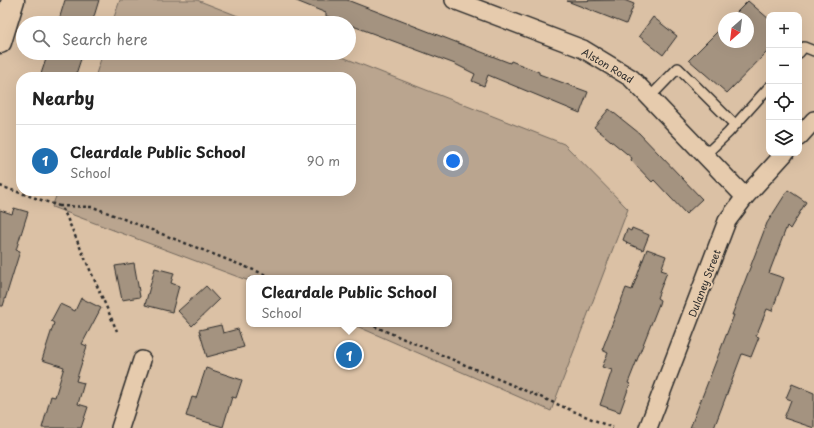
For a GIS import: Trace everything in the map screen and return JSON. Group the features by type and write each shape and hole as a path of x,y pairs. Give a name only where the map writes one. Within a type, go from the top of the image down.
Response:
{"street":[{"path":"0,42 13,0"},
{"name":"Alston Road","path":"454,0 583,49 631,78 746,197"},
{"path":"802,134 814,120"},
{"name":"Dulaney Street","path":"648,428 727,221 782,156"},
{"path":"120,428 142,360"}],"lane":[{"path":"802,49 804,47 814,51"},
{"path":"650,97 678,68 735,125"},
{"path":"705,155 735,125 766,90"}],"path":[{"path":"0,186 16,191"},
{"path":"30,196 59,206 93,207 266,275"},
{"path":"59,206 64,210 117,331"},
{"path":"376,327 613,428"}],"shaded area":[{"path":"120,0 197,0 238,16 114,16"},
{"path":"101,60 350,60 564,144 628,209 551,411 359,327 452,327 452,275 246,275 246,280 52,207 56,196 356,196 356,72 97,72"}],"building":[{"path":"65,0 99,0 94,16 60,16"},
{"path":"294,0 347,0 510,63 511,61 539,72 539,74 588,92 580,113 488,75 484,86 472,81 475,74 455,64 356,27 356,16 326,16 326,13"},
{"path":"624,0 634,4 626,24 567,1"},
{"path":"748,1 766,16 766,53 727,93 689,60 718,31 718,48 754,48 754,12 737,12"},
{"path":"653,17 677,36 663,55 639,36"},
{"path":"46,60 81,60 77,72 42,72"},
{"path":"609,109 639,133 702,199 686,214 654,180 652,182 631,160 632,158 594,127"},
{"path":"788,190 806,202 790,229 787,226 769,273 784,278 772,311 767,309 756,336 759,337 751,357 742,354 714,428 690,428 734,315 732,315 767,223"},
{"path":"14,208 28,212 16,250 20,251 3,306 0,306 0,210 12,214"},
{"path":"632,228 649,235 643,250 626,243 627,242 623,240 627,229 631,231"},
{"path":"647,249 666,256 661,270 667,272 657,298 660,300 659,304 628,383 630,384 620,412 600,405 612,370 602,367 608,353 602,350 626,288 632,290"},
{"path":"134,263 140,297 122,300 115,266"},
{"path":"155,268 174,273 171,283 179,286 172,312 145,305"},
{"path":"206,286 219,300 192,326 178,311"},
{"path":"81,298 101,308 82,344 87,346 76,381 84,383 78,404 88,407 81,428 42,428 51,396 55,397 64,367 42,360 54,323 51,321 60,304 75,311"},
{"path":"221,325 223,333 238,329 244,347 207,357 199,330"},
{"path":"206,368 242,380 236,398 232,397 223,427 186,416 192,397 196,398"},
{"path":"792,384 814,393 814,428 784,418 791,400 786,398"}],"place":[{"name":"Cleardale Public School","path":"349,355"}]}
